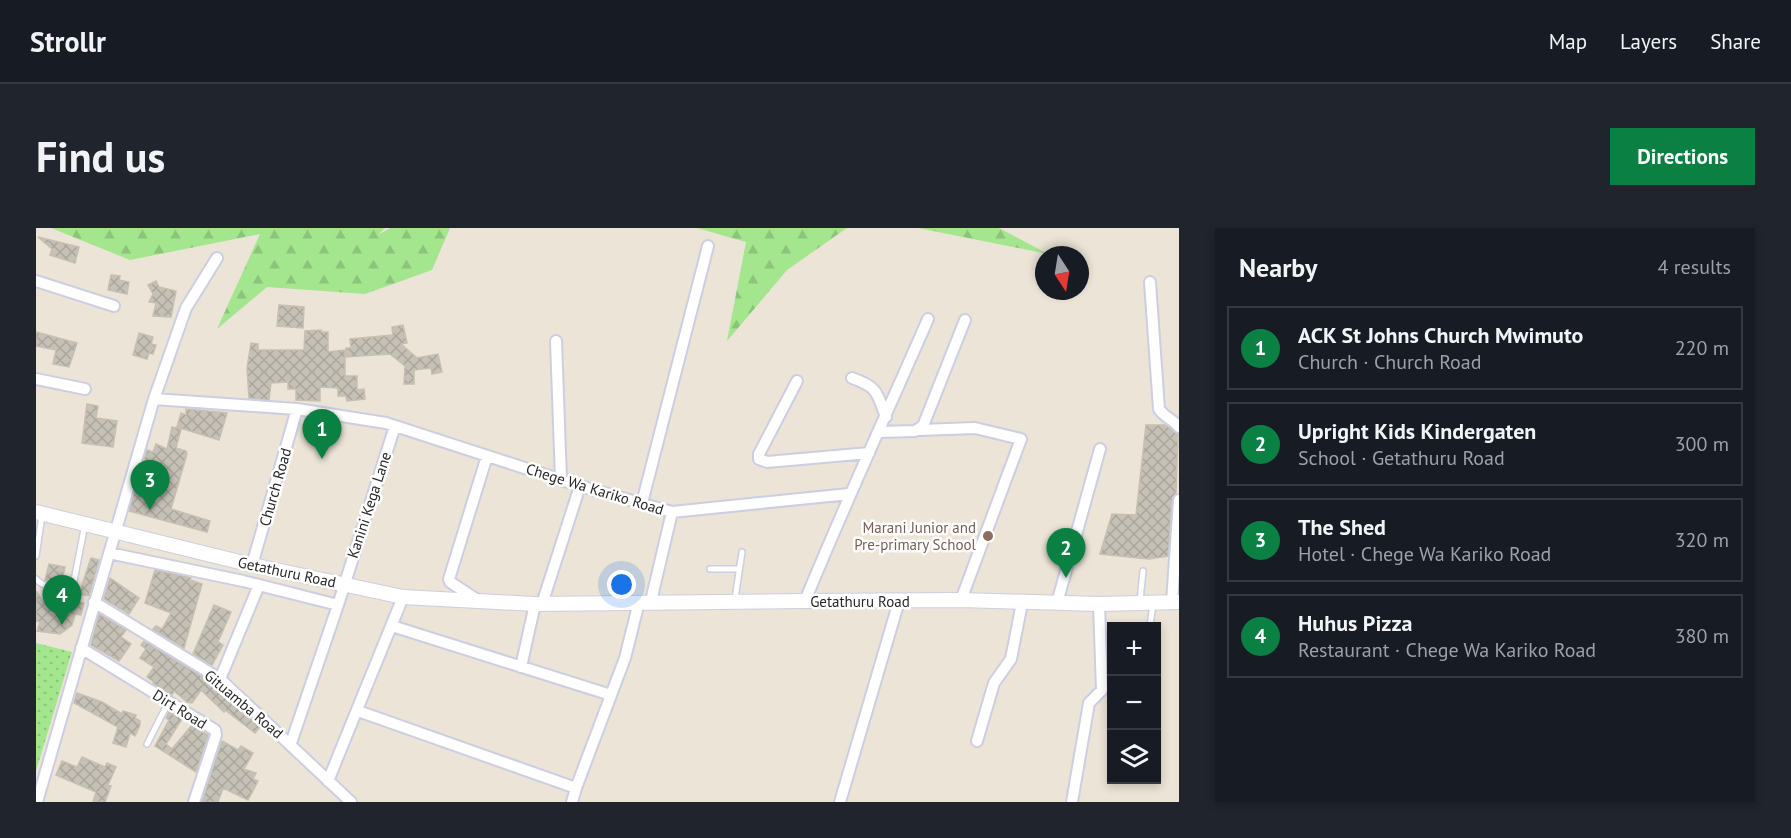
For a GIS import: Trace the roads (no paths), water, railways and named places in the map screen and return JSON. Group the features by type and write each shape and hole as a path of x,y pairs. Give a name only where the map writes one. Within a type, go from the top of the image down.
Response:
{"main road":[{"name":"Getathuru Road","path":"39,513 252,565 403,597 539,604 961,600 1099,604 1176,602"}],"street":[{"path":"642,503 708,246"},
{"path":"37,802 153,399 186,308 217,258"},
{"path":"36,281 114,306"},
{"path":"1150,282 1159,410 1164,417 1176,422 1179,427"},
{"path":"805,601 849,494 886,417 928,319"},
{"path":"920,430 965,320"},
{"path":"556,341 561,480"},
{"path":"852,378 870,384 877,392 886,417"},
{"path":"36,379 85,389"},
{"path":"797,381 759,454 759,459 766,462 869,453"},
{"name":"Chege Wa Kariko Road","path":"153,399 297,409 345,415 394,426 580,486 672,512 849,494"},
{"name":"Church Road","path":"252,565 297,409"},
{"name":"Kanini Kega Lane","path":"291,743 338,605 394,426"},
{"path":"878,432 975,428 1021,439 961,600"},
{"path":"1057,603 1101,449"},
{"path":"479,601 450,582 449,579 487,456"},
{"path":"521,667 539,604 580,486"},
{"path":"1176,602 1179,500"},
{"path":"572,802 645,602 672,512"},
{"path":"109,554 259,585 338,605"},
{"path":"220,679 259,585"},
{"path":"328,781 403,597"},
{"path":"840,802 899,601"},
{"name":"Gituamba Road","path":"94,602 220,679 291,743 351,802"},
{"path":"978,741 994,683 1011,659 1022,603"},
{"path":"1072,802 1089,703 1102,690 1099,604"},
{"path":"392,626 611,694"},
{"name":"Dirt Road","path":"81,648 217,733 194,802"},
{"path":"358,711 576,788"}],"lane":[{"path":"36,556 39,513"},
{"path":"36,579 40,587 64,590 73,586 85,523"},
{"path":"735,601 742,552"},
{"path":"710,569 739,569"},
{"path":"1143,571 1149,622"},
{"path":"147,744 169,701"}],"place":[{"name":"ACK St Johns Church Mwimuto","path":"322,459"},
{"name":"The Shed","path":"150,510"},
{"name":"Marani Junior and Pre-primary School","path":"988,536"},
{"name":"Upright Kids Kindergaten","path":"1066,578"},
{"name":"Huhus Pizza","path":"62,625"}]}
